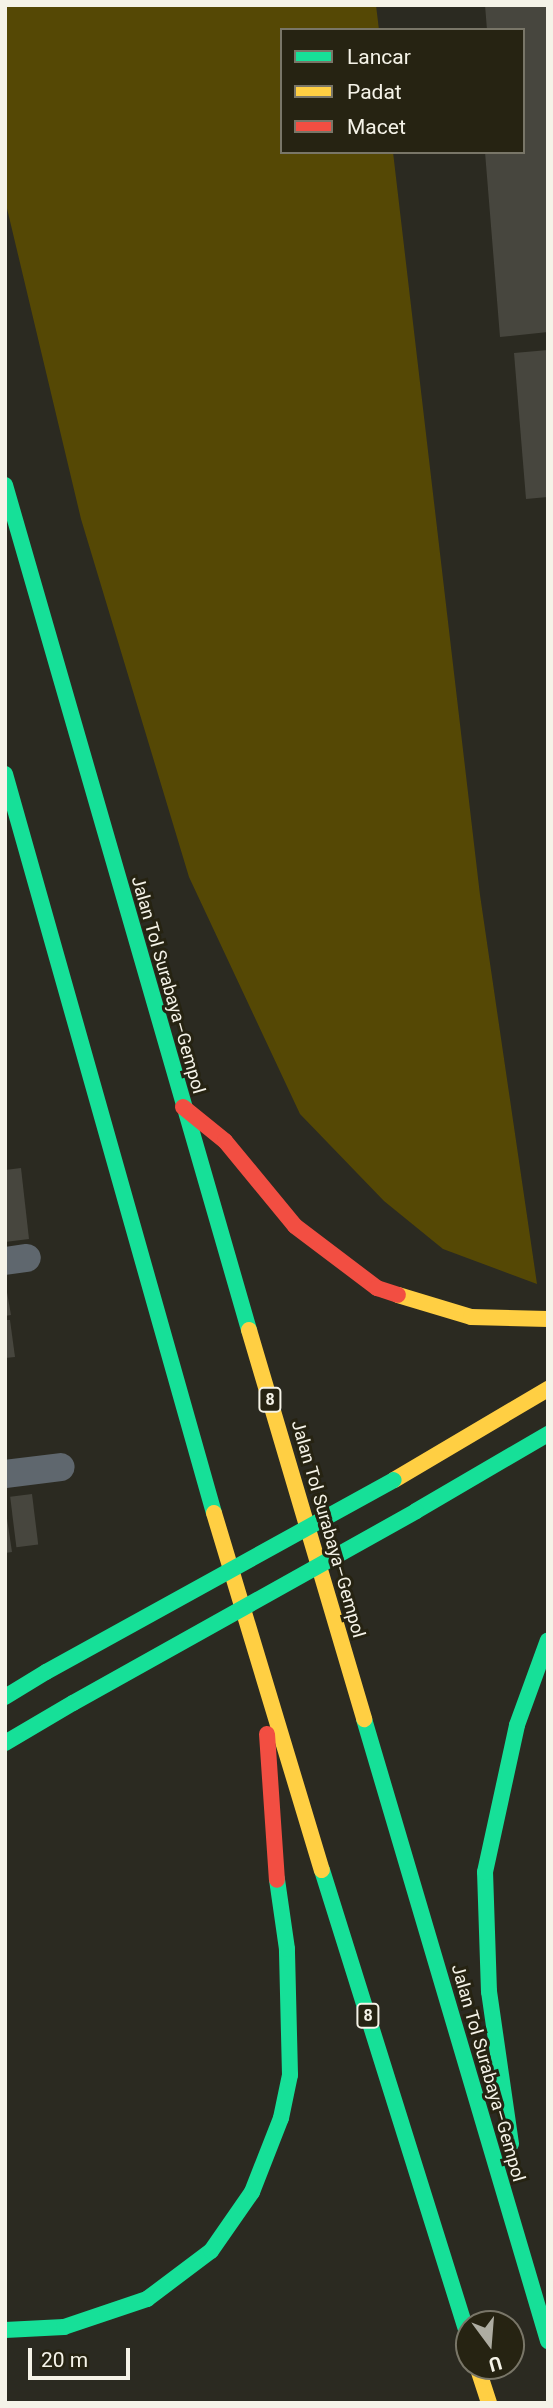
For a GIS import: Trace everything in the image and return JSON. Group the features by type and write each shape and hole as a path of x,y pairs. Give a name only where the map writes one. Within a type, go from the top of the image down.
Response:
{"highway":[{"name":"Jalan Tol Surabaya–Gempol","path":"5,485 183,1107 548,2341"},
{"name":"8","path":"5,774 267,1693 460,2310"},
{"path":"183,1107 225,1141 295,1226 377,1288 471,1317 548,1319"},
{"path":"5,1697 394,1480 548,1389"},
{"path":"5,1743 548,1434"},
{"path":"539,2314 497,2055 485,1872 491,1828 517,1725 548,1640"},
{"path":"5,2329 64,2327 147,2299 211,2251 235,2220 269,2154 290,2075 287,1949 267,1788 267,1693"},
{"path":"482,2380 489,2403"}],"street":[{"path":"5,1474 61,1466"}],"shaded area":[{"path":"5,5 376,5 379,28 280,28 280,154 393,154 480,895 537,1284 443,1249 384,1201 300,1114 189,877 81,519 5,200"}],"building":[{"path":"485,5 548,5 548,332 500,337 485,154 525,154 525,28 487,28"},
{"path":"548,350 548,497 526,499 514,353"},
{"path":"21,1168 29,1239 5,1242 5,1170"},
{"path":"5,1281 11,1315 5,1316"},
{"path":"5,1320 10,1320 15,1357 5,1358"},
{"path":"32,1494 38,1545 16,1547 10,1497"},
{"path":"5,1505 12,1552 5,1553"}],"traffic: fast":[{"path":"5,485 249,1330"},
{"path":"5,774 214,1513"},
{"path":"416,1511 548,1434"},
{"path":"46,1672 394,1480"},
{"path":"73,1703 416,1511"},
{"path":"511,2144 489,1992 485,1872 517,1725 548,1640"},
{"path":"5,1697 46,1672"},
{"path":"5,1743 73,1703"},
{"path":"364,1719 548,2341"},
{"path":"322,1870 460,2310"},
{"path":"5,2330 64,2327 147,2299 211,2251 252,2192 281,2118 290,2075 287,1949 277,1880"}],"traffic: slow":[{"path":"398,1295 471,1317 548,1319"},
{"path":"249,1330 364,1719"},
{"path":"394,1480 548,1389"},
{"path":"214,1513 322,1870"},
{"path":"482,2380 489,2403"}],"traffic: jam":[{"path":"183,1107 225,1141 295,1226 377,1288 398,1295"},
{"path":"267,1734 277,1880"}]}
